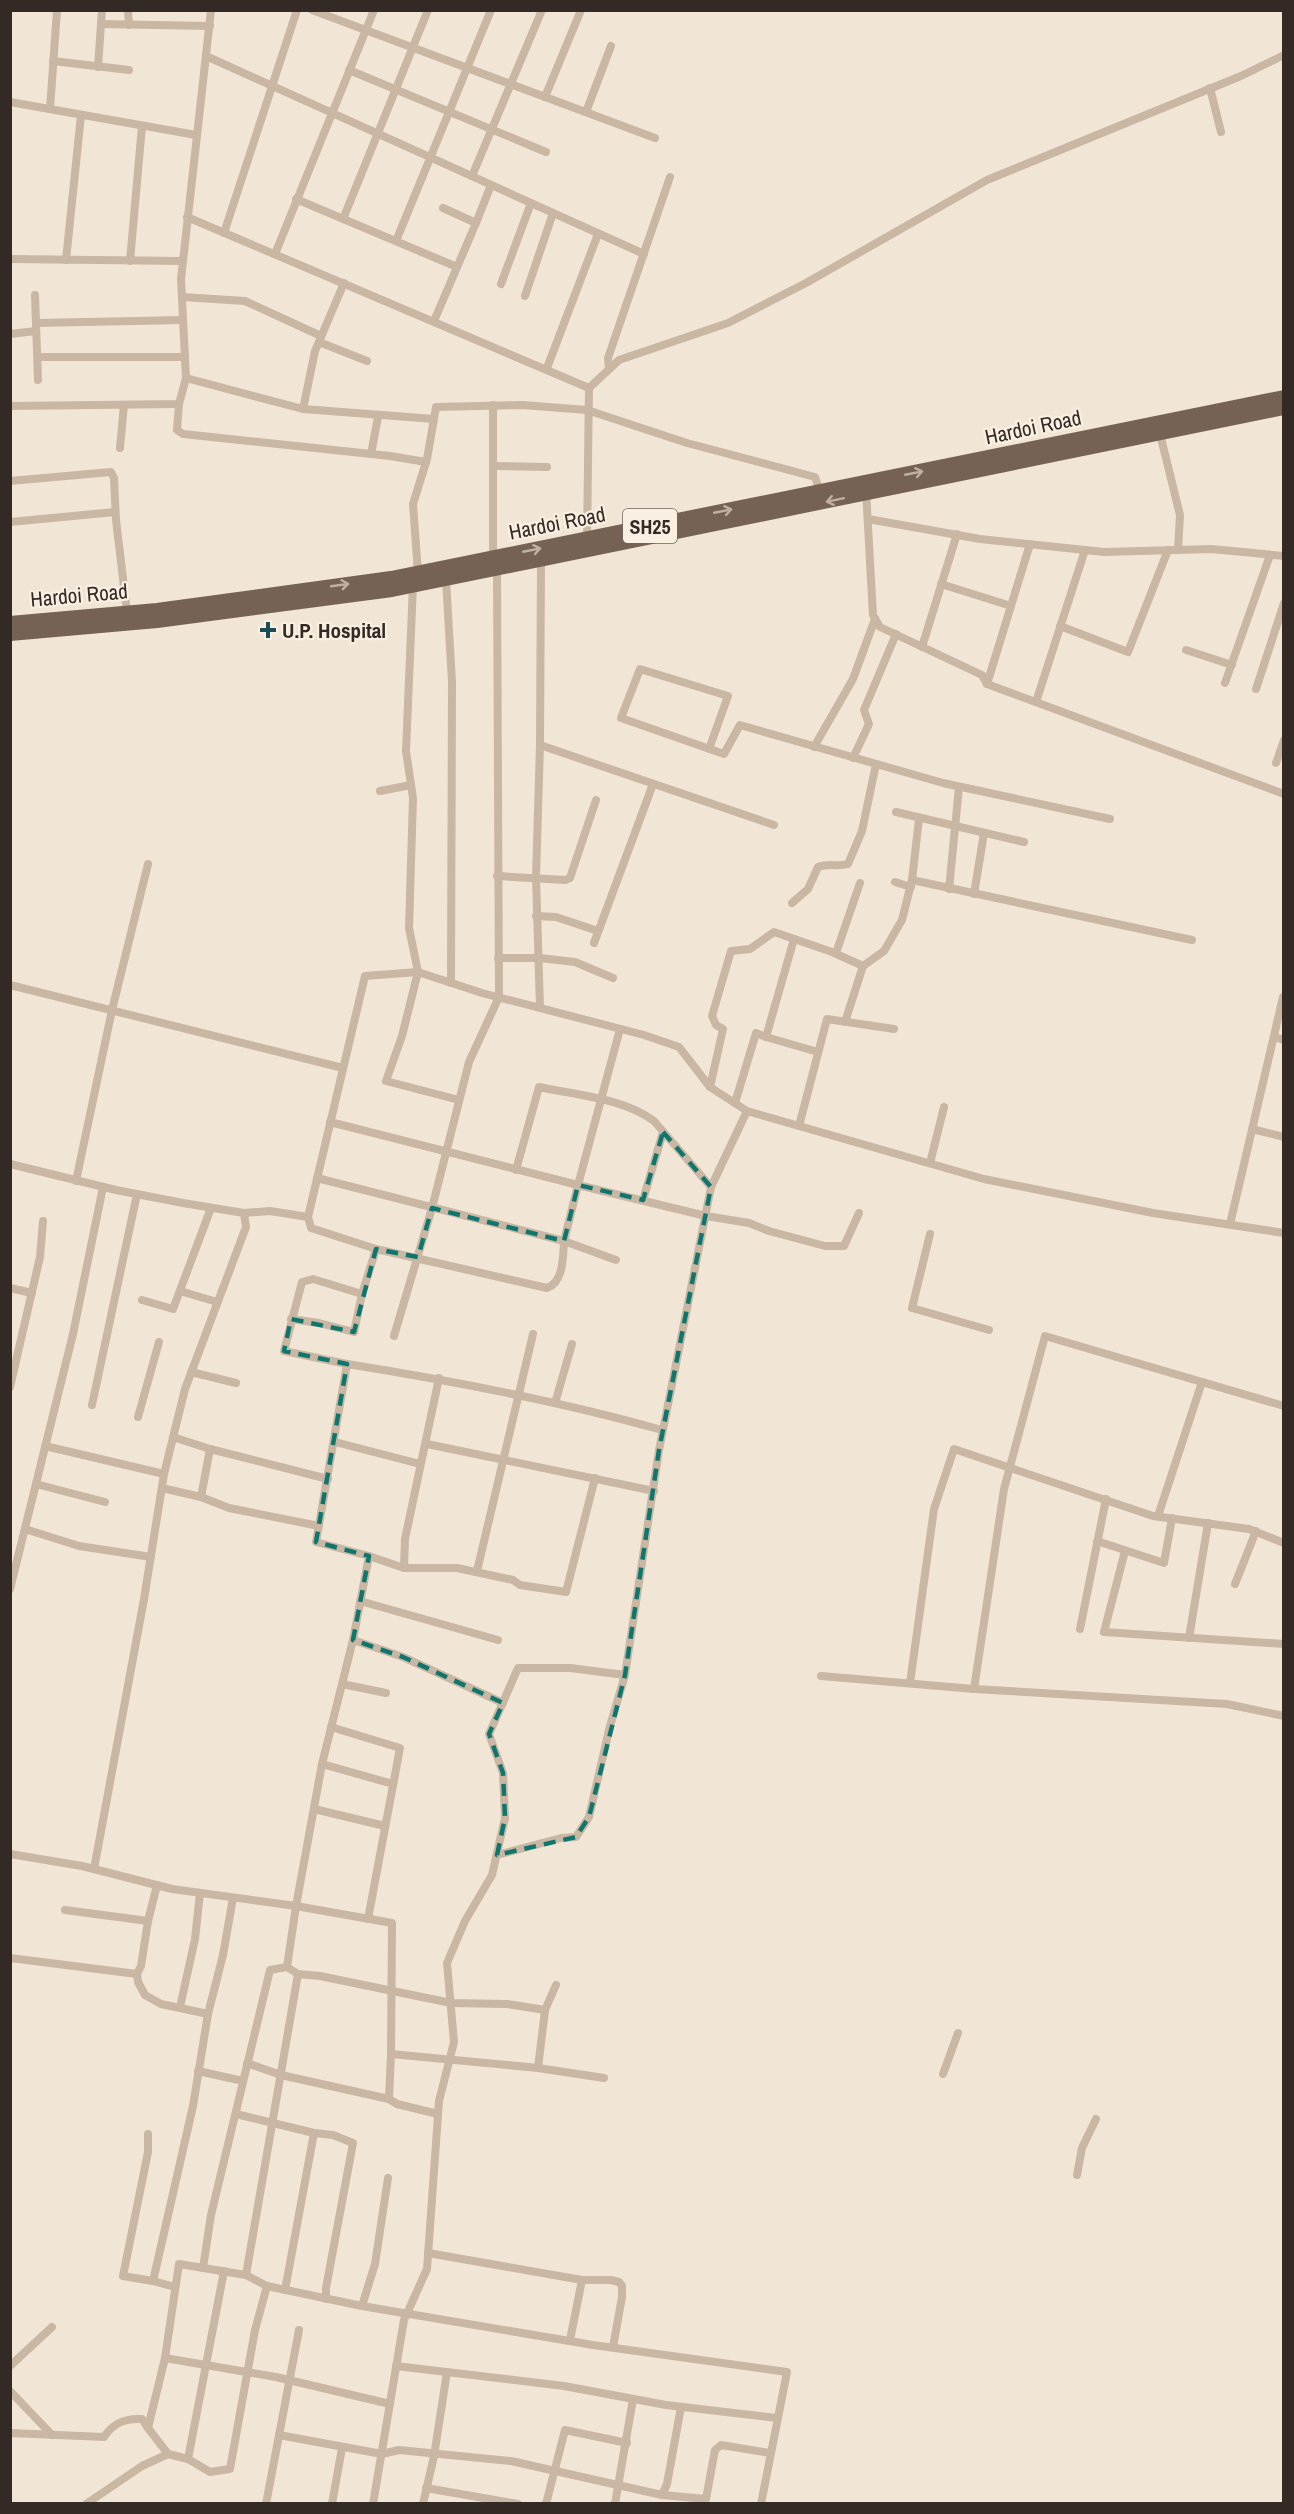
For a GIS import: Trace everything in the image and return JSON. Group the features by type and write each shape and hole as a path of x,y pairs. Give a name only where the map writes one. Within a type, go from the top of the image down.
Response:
{"main road":[{"name":"Hardoi Road","path":"10,634 157,621 416,579 866,488 1284,397"},
{"name":"Hardoi Road","path":"10,622 127,612 391,578 446,579 495,563 541,560 587,545 820,492 866,488 1160,434 1284,408"}],"street":[{"path":"50,109 57,10"},
{"path":"98,67 102,10"},
{"path":"128,10 129,25"},
{"path":"211,10 183,261 182,297 186,378 179,404 177,430 183,435 371,454 426,462"},
{"path":"312,10 655,138"},
{"path":"275,254 374,10"},
{"path":"343,219 428,10"},
{"path":"396,241 491,10"},
{"path":"472,176 542,10"},
{"path":"545,97 581,10"},
{"path":"224,233 273,86 295,11"},
{"path":"101,24 210,26"},
{"path":"586,112 611,46"},
{"path":"587,545 589,388 619,360 728,323 806,283 987,180 1284,55"},
{"path":"206,56 644,254"},
{"path":"53,61 129,70"},
{"path":"349,70 546,152"},
{"path":"1210,88 1221,132"},
{"path":"10,102 196,135"},
{"path":"66,260 81,115"},
{"path":"130,261 142,126"},
{"path":"609,369 608,358 670,177"},
{"path":"434,321 491,185"},
{"path":"296,200 457,267"},
{"path":"501,284 531,203"},
{"path":"443,208 476,223"},
{"path":"525,296 553,213"},
{"path":"187,218 547,368 589,388"},
{"path":"547,368 598,234"},
{"path":"10,260 183,261"},
{"path":"303,410 320,339 344,283"},
{"path":"35,295 38,380"},
{"path":"182,297 245,301 367,361"},
{"path":"10,334 36,327 183,320"},
{"path":"38,357 185,357"},
{"path":"186,378 303,410 378,417 434,419"},
{"path":"10,406 179,404"},
{"path":"120,448 124,405"},
{"path":"394,1336 432,1209 469,1062 499,997 493,405"},
{"path":"459,1100 386,1081 402,1036 418,972 409,928 412,798 406,751 416,579 413,504 426,462 436,407 522,405 587,410 687,443 815,477 820,492"},
{"path":"371,454 378,417"},
{"path":"1160,434 1180,515 1178,550"},
{"path":"493,466 548,467"},
{"path":"10,481 111,472 114,478 115,512 127,612"},
{"path":"866,488 873,615 880,627 982,675 987,684 1284,794"},
{"path":"10,522 115,512"},
{"path":"868,519 957,534 1104,552 1211,549 1284,556"},
{"path":"922,646 957,534"},
{"path":"987,684 1030,544"},
{"path":"1036,702 1085,550"},
{"path":"1060,626 1128,652 1168,550"},
{"path":"1226,683 1270,555"},
{"path":"540,1008 536,877 540,745 541,560"},
{"path":"446,579 452,682 451,983"},
{"path":"941,584 1011,606"},
{"path":"1256,689 1284,603"},
{"path":"814,747 853,679 875,619"},
{"path":"853,758 869,724 864,710 896,634"},
{"path":"1186,650 1232,665"},
{"path":"709,749 728,696 640,669 621,718 709,749 724,754 740,724 959,787 1110,819"},
{"path":"1276,763 1284,740"},
{"path":"540,745 774,825"},
{"path":"792,903 808,889 818,867 826,864 838,867 848,864 862,831 876,764"},
{"path":"594,943 652,784"},
{"path":"380,792 411,785"},
{"path":"949,889 959,787"},
{"path":"497,876 565,880 570,878 596,800"},
{"path":"896,812 1024,842"},
{"path":"845,1022 863,966 884,951 902,920 911,884 919,819"},
{"path":"974,894 984,833"},
{"path":"76,1181 112,1010 148,864"},
{"path":"894,882 949,889 1192,940"},
{"path":"836,953 860,883"},
{"path":"536,916 556,917 598,931"},
{"path":"710,1087 723,1029 716,1025 712,1016 731,951 750,949 774,932 836,953 863,966"},
{"path":"766,1037 794,939"},
{"path":"498,958 540,958 575,962 613,978"},
{"path":"620,1029 564,1241 558,1280 547,1288 376,1248 311,1228 308,1217 364,976 418,972 499,997 620,1029 679,1047 710,1087 747,1111 984,1179 1153,1213 1284,1233"},
{"path":"10,985 343,1068"},
{"path":"1230,1224 1283,997"},
{"path":"799,1126 827,1019 894,1029"},
{"path":"735,1103 756,1033 818,1052"},
{"path":"1274,1037 1284,1040"},
{"path":"516,1170 539,1088 601,1099 643,1113 663,1132 711,1187"},
{"path":"930,1163 944,1107"},
{"path":"497,1855 561,1838 576,1837 589,1817 605,1745 625,1676 662,1430 711,1187 747,1111"},
{"path":"330,1122 706,1216 749,1223 769,1231 825,1246 844,1246 859,1213"},
{"path":"1252,1129 1284,1137"},
{"path":"643,1200 663,1132"},
{"path":"10,1164 103,1187 211,1208 244,1213 270,1211 308,1217"},
{"path":"317,1178 564,1241 616,1260"},
{"path":"10,1589 73,1334 103,1187"},
{"path":"92,1405 137,1194"},
{"path":"142,1300 173,1309 211,1208"},
{"path":"94,1869 164,1474 191,1372 246,1227 244,1213"},
{"path":"10,1387 40,1257 43,1221"},
{"path":"930,1233 912,1308 989,1330"},
{"path":"291,1319 354,1332 362,1294 376,1248"},
{"path":"362,1294 313,1279 302,1282 284,1351 347,1364 439,1378 555,1403 662,1430"},
{"path":"10,1288 32,1293"},
{"path":"180,1291 218,1302"},
{"path":"477,1571 533,1334"},
{"path":"974,1689 992,1558 1009,1468 1045,1336 1284,1406"},
{"path":"10,1340 21,1342"},
{"path":"138,1417 159,1342"},
{"path":"555,1403 572,1344"},
{"path":"347,1364 316,1542 404,1568 457,1568 513,1580 520,1585 566,1592 595,1478"},
{"path":"191,1372 236,1383"},
{"path":"404,1568 405,1539 420,1464 427,1444 439,1378"},
{"path":"1158,1516 1202,1382"},
{"path":"173,1437 210,1449 328,1479"},
{"path":"335,1442 420,1464"},
{"path":"427,1444 654,1491"},
{"path":"45,1446 164,1474"},
{"path":"201,1497 210,1449"},
{"path":"910,1683 934,1509 954,1449 1158,1516 1256,1531 1284,1543"},
{"path":"36,1485 105,1502"},
{"path":"162,1488 201,1497 229,1508 319,1526"},
{"path":"1080,1629 1106,1499"},
{"path":"1097,1541 1164,1563 1172,1518"},
{"path":"1189,1638 1208,1523"},
{"path":"25,1529 79,1546 151,1557"},
{"path":"1235,1584 1256,1531"},
{"path":"1125,1551 1104,1632 1284,1644"},
{"path":"287,1967 322,1764 353,1640 369,1556"},
{"path":"360,1601 498,1640"},
{"path":"353,1640 404,1657 503,1703"},
{"path":"373,2504 407,2312 427,2269 438,2114 454,2042 447,1963 465,1921 492,1875 505,1818 503,1773 489,1734 518,1668 570,1668 625,1676"},
{"path":"821,1676 974,1689 1227,1704 1284,1716"},
{"path":"342,1684 386,1693"},
{"path":"331,1727 400,1748 368,1919"},
{"path":"322,1764 393,1784"},
{"path":"314,1809 386,1826"},
{"path":"10,1854 94,1869 200,1893 296,1906 392,1923 389,2099"},
{"path":"157,1885 148,1921 141,1966 137,1974 138,1982 145,1995 161,2004 180,2007 199,2014 208,2014"},
{"path":"180,2007 195,1938 200,1893"},
{"path":"153,2280 193,2106 208,2014 223,1955 233,1898"},
{"path":"65,1910 148,1921"},
{"path":"10,1958 137,1974"},
{"path":"203,2268 211,2215 270,1970 287,1967 298,1974 320,1976 451,2003 507,2004 545,2010"},
{"path":"246,2275 298,1974"},
{"path":"538,2068 545,2010 556,1985"},
{"path":"943,2074 958,2033"},
{"path":"391,2054 538,2068 604,2078"},
{"path":"247,2063 281,2075 389,2099 397,2104 438,2114"},
{"path":"198,2071 243,2081"},
{"path":"236,2114 272,2124 333,2135 353,2143 326,2288 326,2299"},
{"path":"1077,2175 1082,2148 1096,2119"},
{"path":"148,2133 148,2152 123,2276 153,2280 175,2287"},
{"path":"285,2290 314,2133"},
{"path":"362,2306 375,2264 388,2178"},
{"path":"428,2253 582,2280 619,2282 622,2286 613,2347"},
{"path":"148,2427 165,2358 179,2264 246,2275 267,2286 362,2306 613,2347 787,2372 761,2504"},
{"path":"188,2459 224,2271"},
{"path":"570,2340 582,2280"},
{"path":"86,2504 142,2466 168,2454 188,2459 210,2472 230,2469 247,2372 262,2306 261,2300 267,2286"},
{"path":"10,2366 52,2327"},
{"path":"266,2504 300,2330"},
{"path":"165,2358 290,2380 390,2404"},
{"path":"396,2366 564,2386 681,2407 777,2418"},
{"path":"423,2504 434,2456 447,2372"},
{"path":"10,2391 52,2434"},
{"path":"615,2504 633,2399"},
{"path":"662,2495 667,2484 681,2407"},
{"path":"10,2433 104,2437 111,2426 130,2418 141,2419 168,2454"},
{"path":"546,2504 565,2430 627,2443"},
{"path":"279,2435 382,2454 399,2450 434,2456 511,2462 662,2495 706,2499 715,2450 720,2445 770,2453"},
{"path":"332,2504 342,2448"},
{"path":"426,2488 518,2504"}],"highlighted area":[{"path":"663,1132 711,1187 659,1450 625,1675 589,1817 576,1837 497,1855 505,1818 503,1773 489,1734 503,1703 403,1657 353,1640 369,1556 316,1542 347,1364 284,1351 291,1319 354,1332 376,1249 418,1257 432,1208 564,1241 578,1185 643,1200"}],"place":[{"name":"U.P. Hospital","path":"268,630"}]}
